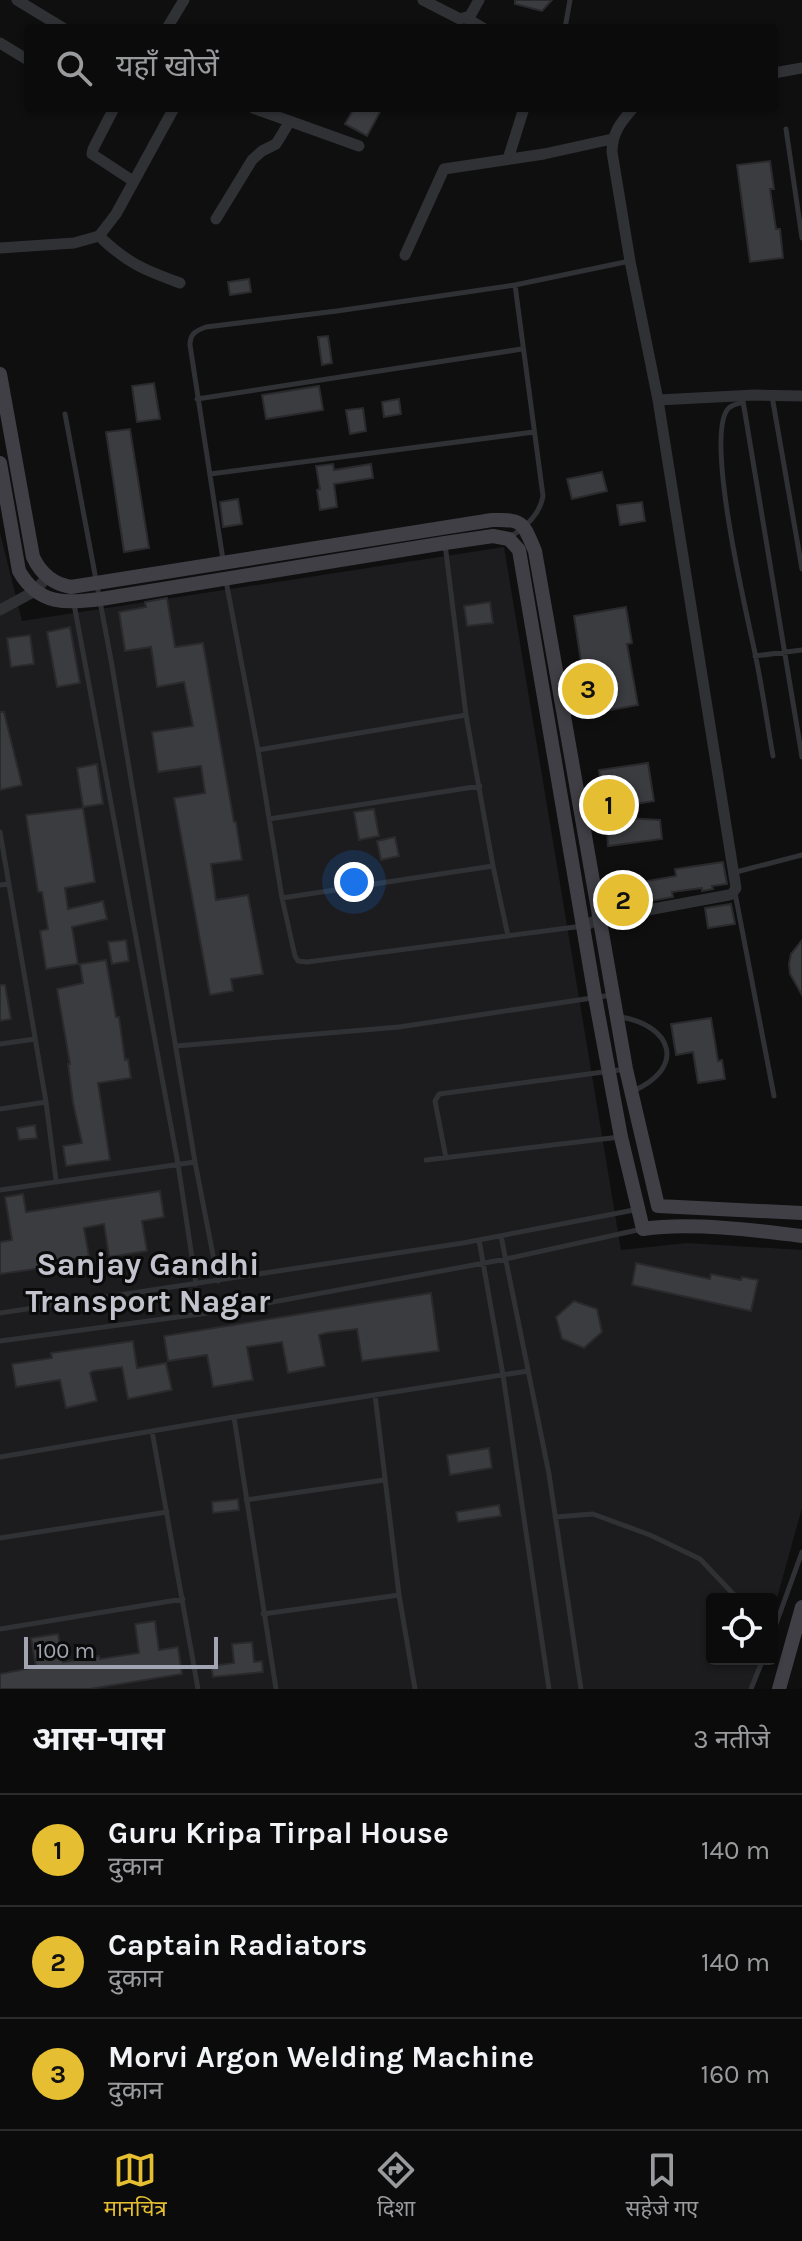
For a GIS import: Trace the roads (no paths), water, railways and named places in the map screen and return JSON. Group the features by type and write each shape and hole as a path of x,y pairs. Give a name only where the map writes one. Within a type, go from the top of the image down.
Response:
{"main road":[{"path":"0,374 33,557 47,577 59,585 71,587 492,520 513,519 524,527 535,551 626,1069 663,1226"},
{"path":"0,463 5,523 19,571 25,582 50,600 74,602 101,599 445,543 493,536 509,539 519,550 595,997 621,1137 643,1229 663,1226 802,1236"},
{"path":"639,1209 658,1206 802,1213"},
{"path":"779,1689 802,1607"}],"street":[{"path":"17,0 56,24"},
{"path":"169,24 184,0"},
{"path":"423,0 460,19 470,16 479,0"},
{"path":"466,18 476,24"},
{"path":"0,43 24,58"},
{"path":"778,72 802,68"},
{"path":"112,112 92,154 133,181"},
{"path":"0,248 74,243 99,236 116,214 172,112"},
{"path":"264,112 359,146"},
{"path":"508,159 523,112"},
{"path":"584,926 599,919 735,892 735,872 658,400 612,152 616,129 630,112"},
{"path":"216,219 252,160 276,144 290,121"},
{"path":"405,255 444,169 544,154 612,139"},
{"path":"99,236 131,263 180,283"},
{"path":"658,400 802,396"},
{"path":"0,610 35,591 47,577"}],"lane":[{"path":"566,24 570,0"},
{"path":"786,129 802,238"},
{"path":"584,926 302,962 295,956 223,563 190,338 199,329 515,285 630,261"},
{"path":"509,539 538,512 543,496 515,285"},
{"path":"197,399 522,349"},
{"path":"772,395 802,569"},
{"path":"773,756 736,566 721,456 725,415 742,399 802,757"},
{"path":"65,414 101,599 195,1162 218,1281"},
{"path":"210,474 534,432"},
{"path":"445,543 466,715 508,936"},
{"path":"71,587 178,1164 196,1284"},
{"path":"755,656 802,650"},
{"path":"258,750 466,715"},
{"path":"269,819 480,786"},
{"path":"0,832 46,1102 56,1180"},
{"path":"735,872 802,855"},
{"path":"282,898 493,866"},
{"path":"0,885 9,884"},
{"path":"735,892 774,1096"},
{"path":"176,1046 399,1027 612,994"},
{"path":"616,1016 636,1020 654,1029 664,1042 667,1059 662,1072 649,1084 631,1091"},
{"path":"0,1044 35,1039"},
{"path":"446,1158 435,1101 439,1094 626,1069"},
{"path":"0,1109 46,1102"},
{"path":"426,1160 621,1137"},
{"path":"0,1190 195,1162"},
{"path":"0,1313 479,1240 639,1209"},
{"path":"0,1341 230,1310 483,1264 643,1229"},
{"path":"501,1236 555,1517 581,1689"},
{"path":"479,1240 503,1375 549,1689"},
{"path":"0,1457 528,1371"},
{"path":"375,1395 399,1595 415,1689"},
{"path":"234,1417 276,1689"},
{"path":"152,1431 198,1689"},
{"path":"246,1500 384,1480"},
{"path":"0,1538 167,1512"},
{"path":"555,1517 593,1514 650,1535 700,1559 732,1593"},
{"path":"778,1618 802,1552"},
{"path":"263,1614 399,1595"},
{"path":"0,1629 183,1599"},
{"path":"754,1687 761,1665"}],"place":[{"name":"Morvi Argon Welding Machine","path":"588,689"},
{"name":"Guru Kripa Tirpal House","path":"609,805"},
{"name":"Captain Radiators","path":"623,900"}],"district":[{"name":"Sanjay Gandhi Transport Nagar","path":"148,1282"}]}
